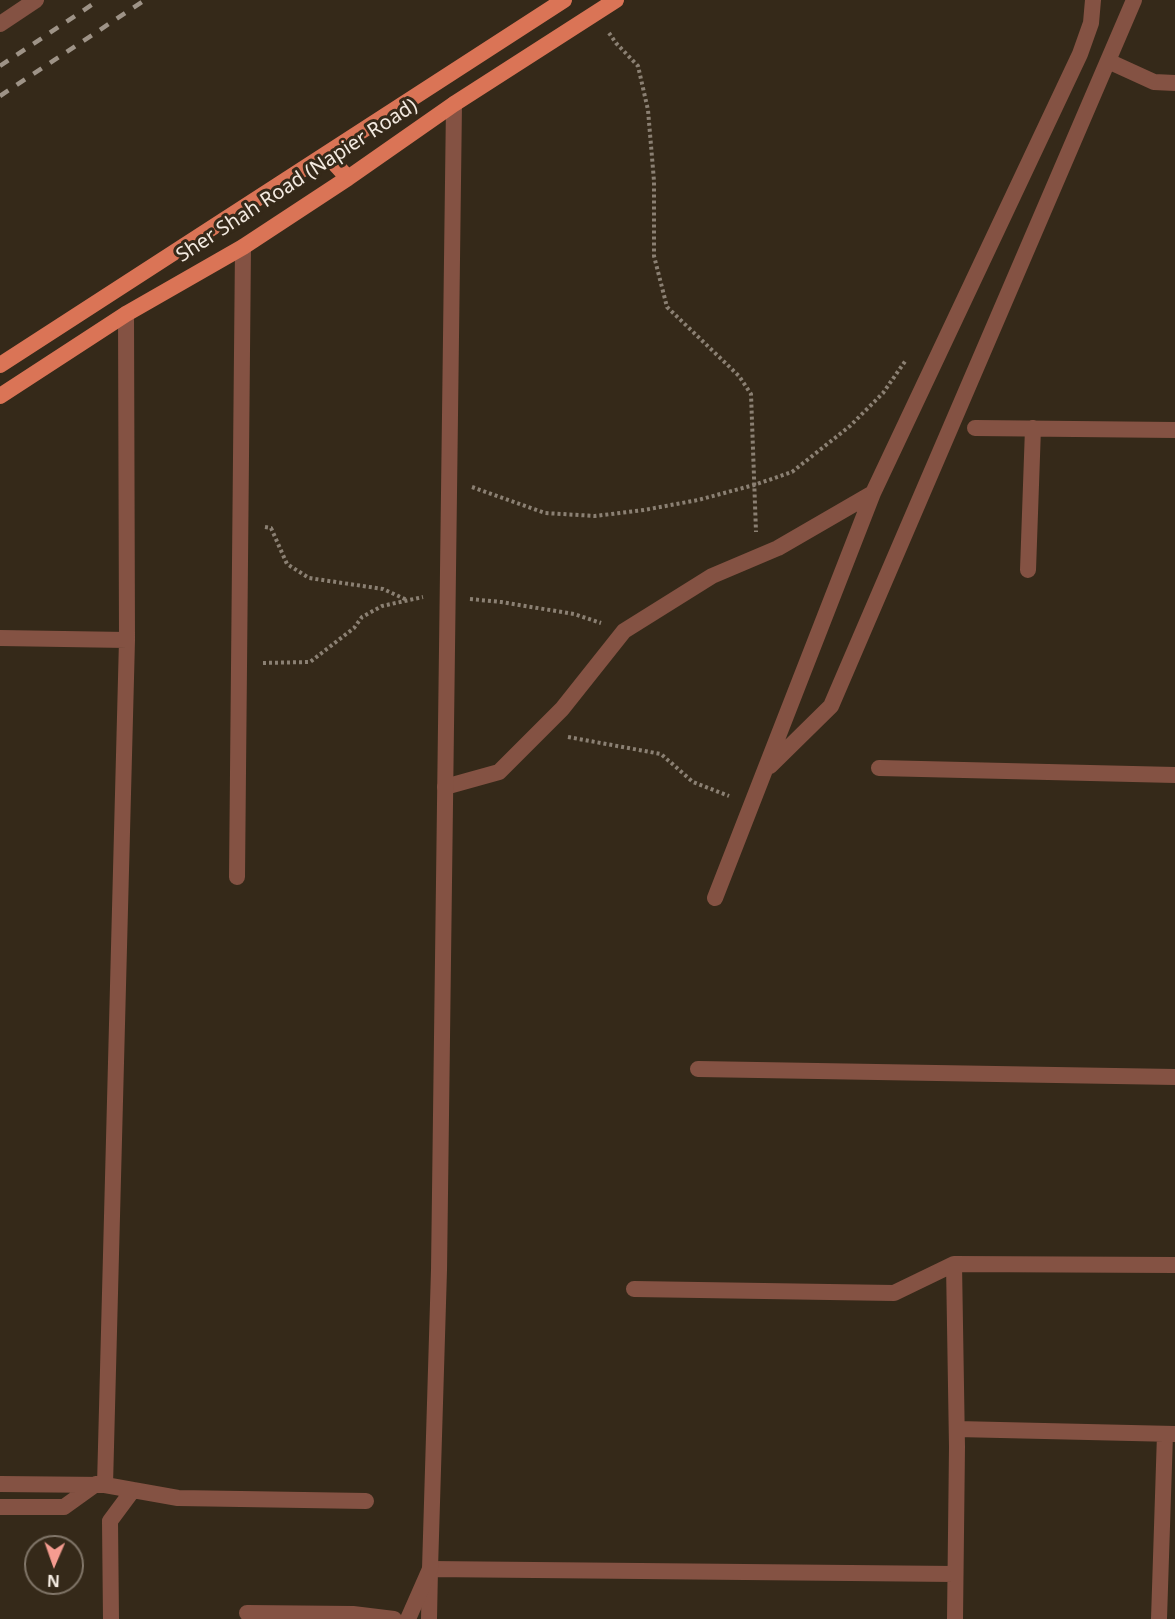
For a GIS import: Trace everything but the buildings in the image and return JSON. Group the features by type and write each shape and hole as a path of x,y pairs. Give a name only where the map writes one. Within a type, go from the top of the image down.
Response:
{"main road":[{"name":"Sher Shah Road (Napier Road)","path":"0,365 564,0"},
{"name":"Sher Shah Road (Napier Road)","path":"0,396 126,314 243,247 454,104 616,0"},
{"path":"326,154 348,178"}],"street":[{"path":"0,24 36,0"},
{"path":"716,898 873,492 1080,54 1091,23 1093,0"},
{"path":"765,771 831,706 1134,0"},
{"path":"1108,61 1154,82 1175,83"},
{"path":"429,1619 440,1270 454,104"},
{"path":"237,877 243,247"},
{"path":"101,1484 127,640 126,314"},
{"path":"975,428 1175,430"},
{"path":"1028,570 1033,428"},
{"path":"445,787 499,772 562,709 624,631 712,576 778,548 873,492"},
{"path":"0,638 127,640"},
{"path":"879,768 1175,775"},
{"path":"698,1069 1175,1077"},
{"path":"634,1289 894,1293 954,1264 1175,1265"},
{"path":"954,1264 957,1429 955,1619"},
{"path":"957,1429 1170,1434 1160,1619"},
{"path":"0,1484 101,1484 178,1498 366,1501"},
{"path":"0,1507 64,1507 101,1484"},
{"path":"111,1619 110,1521 133,1490"},
{"path":"430,1569 955,1574"},
{"path":"408,1619 430,1569"},
{"path":"247,1613 353,1614 394,1619"}],"path":[{"path":"596,13 616,44 638,66 648,110 654,181 654,256 667,307 739,376 751,394 757,557"},
{"path":"449,478 545,513 595,516 698,500 792,472 850,426 883,393 909,357"},
{"path":"240,524 271,528 287,564 309,578 383,589 407,601"},
{"path":"238,662 286,664 310,662 354,628 362,617 382,606 423,597 501,602 574,614 624,631"},
{"path":"539,732 661,754 693,782 752,805"}],"railway":[{"path":"0,66 99,0"},
{"path":"0,96 145,0"}]}
